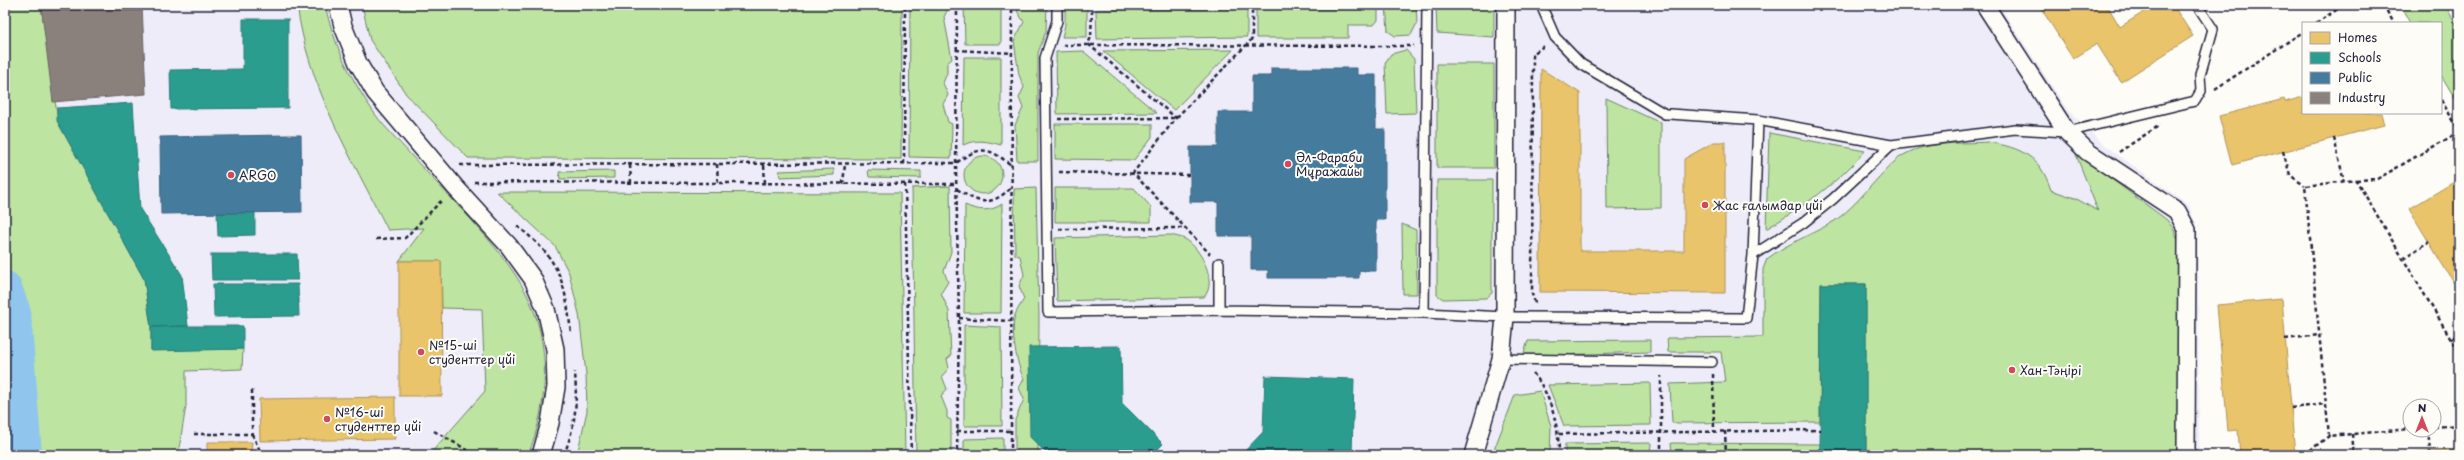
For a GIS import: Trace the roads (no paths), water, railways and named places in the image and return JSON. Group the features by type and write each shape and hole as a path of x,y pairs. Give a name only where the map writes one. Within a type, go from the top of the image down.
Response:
{"street":[{"path":"338,5 358,63 375,92 461,185 533,279 546,309 555,349 556,387 550,423 541,455"},
{"path":"1473,455 1501,359 1505,317 1506,5"},
{"path":"1985,5 2067,132 2088,152 2177,211 2187,230 2186,455"}],"lane":[{"path":"1057,5 1057,21 1045,58 1048,312 1219,310 1424,313 1505,317 1746,318 1753,256 1758,120"},
{"path":"1424,313 1427,5"},
{"path":"1541,5 1555,37 1581,64 1665,114 1758,120 1891,144 2000,130 2067,132 2195,101 2201,91 2200,75 2213,28 2197,5"},
{"path":"1753,256 1803,223 1833,199 1891,144"},
{"path":"1219,263 1219,310"},
{"path":"1501,359 1712,362"}],"waterway":[{"path":"5,288 14,313 25,455"}],"place":[{"name":"Әл-Фараби Мұражайы","path":"1288,164"},
{"name":"ARGO","path":"231,175"},
{"name":"Жас ғалымдар үйі","path":"1705,205"},
{"name":"№15-ші студенттер үйі","path":"421,352"},
{"name":"Хан-Тәңірі","path":"2012,370"},
{"name":"№16-ші студенттер үйі","path":"327,419"}]}
